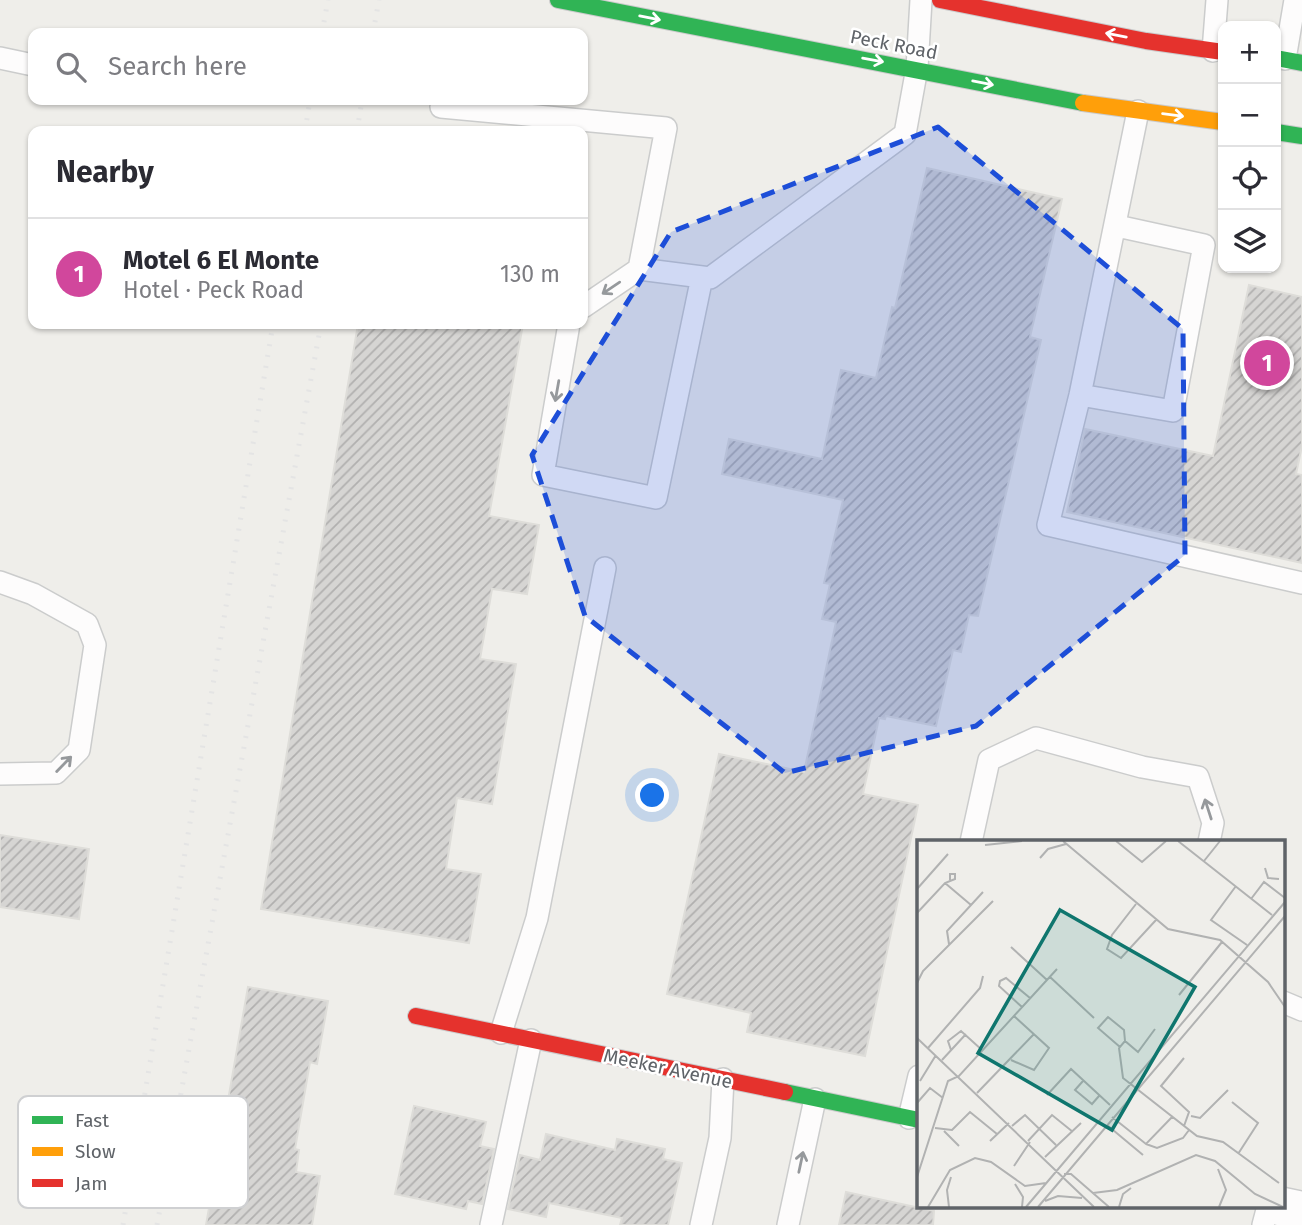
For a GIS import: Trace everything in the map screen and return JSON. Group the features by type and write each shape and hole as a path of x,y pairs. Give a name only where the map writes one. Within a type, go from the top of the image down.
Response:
{"main road":[{"name":"Peck Road","path":"558,0 917,68 1085,103 1218,121"},
{"path":"940,0 1146,41 1218,51"},
{"path":"1281,133 1302,136"},
{"name":"Meeker Avenue","path":"416,1016 914,1119"}],"street":[{"path":"1284,1207 1302,1211"}],"lane":[{"path":"588,304 639,269 710,278 905,134 917,68 921,0"},
{"path":"1217,0 1218,51"},
{"path":"1287,60 1295,0"},
{"path":"0,58 28,64"},
{"path":"441,107 666,128 639,269"},
{"path":"1138,111 1117,226 1048,526 1302,583"},
{"path":"1080,395 1173,411 1204,245 1117,226"},
{"path":"568,329 543,475 656,498 702,277"},
{"path":"501,1033 537,918 605,568"},
{"path":"0,582 33,594 87,624 95,645 79,750 55,774 0,774"},
{"path":"971,840 989,760 1036,738 1142,767 1198,777 1213,823 1209,840"},
{"path":"1284,1002 1302,1010"},
{"path":"491,1225 531,1040"},
{"path":"701,1225 720,1138 723,1079"},
{"path":"914,1119 917,1093"},
{"path":"788,1225 815,1099"},
{"path":"1263,1225 1267,1208"}],"highlighted area":[{"path":"938,127 1183,329 1185,555 976,726 785,773 585,616 532,455 671,232"}],"building":[{"path":"927,168 1062,199 1030,337 1041,340 978,616 969,615 961,652 953,650 936,726 886,716 885,719 879,718 863,794 918,805 865,1056 747,1032 751,1013 667,994 719,754 804,772 836,622 822,619 830,584 824,583 843,500 722,474 729,439 822,459 841,370 876,378"},
{"path":"1249,285 1302,297 1302,446 1296,474 1302,475 1302,563 1067,512 1085,429 1213,456"},
{"path":"357,329 522,329 489,516 539,525 527,594 492,589 480,659 516,664 492,804 457,798 446,869 481,874 469,943 261,909"},
{"path":"0,835 89,849 79,919 0,907"},
{"path":"248,987 328,1001 317,1064 310,1062 295,1149 299,1150 296,1172 320,1176 312,1225 206,1225 209,1208 248,1208 248,1096 229,1096"},
{"path":"414,1106 486,1122 480,1146 494,1149 482,1204 468,1201 466,1209 395,1194"},
{"path":"546,1134 615,1150 617,1139 665,1149 663,1159 682,1163 668,1225 620,1225 622,1218 549,1203 546,1217 508,1209 520,1155 540,1160"},
{"path":"846,1192 934,1211 933,1225 839,1225"}],"railway":[{"path":"323,28 328,0"},
{"path":"374,28 379,0"},
{"path":"306,126 309,105"},
{"path":"358,126 361,105"},
{"path":"144,1096 272,329"},
{"path":"180,1096 320,329"},
{"path":"123,1225 126,1208"},
{"path":"157,1225 160,1208"}],"traffic: fast":[{"path":"558,0 1083,103"},
{"path":"1281,59 1302,63"},
{"path":"1281,133 1302,136"},
{"path":"785,1092 917,1120"}],"traffic: slow":[{"path":"1083,103 1218,121"}],"traffic: jam":[{"path":"940,0 1146,41 1218,51"},
{"path":"416,1016 785,1092"}],"place":[{"name":"Motel 6 El Monte","path":"1267,363"}]}
